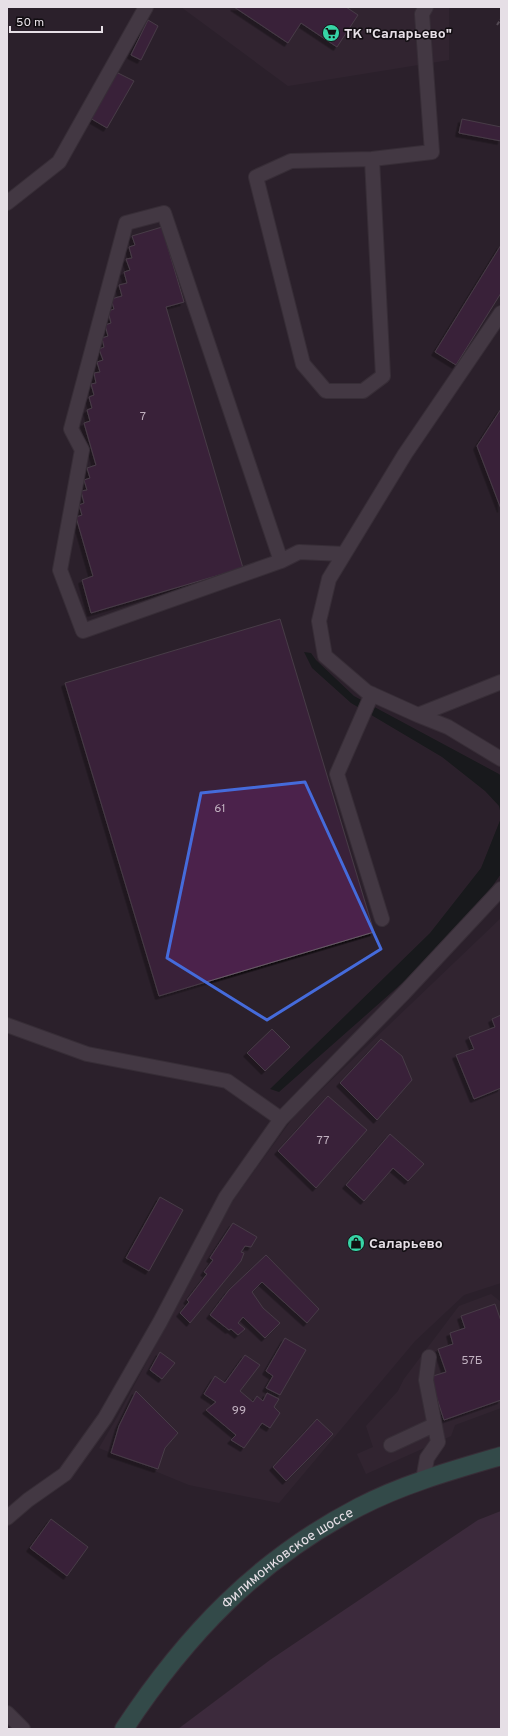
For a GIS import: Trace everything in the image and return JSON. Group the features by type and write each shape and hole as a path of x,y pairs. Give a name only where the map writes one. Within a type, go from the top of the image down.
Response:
{"main road":[{"name":"Филимонковское шоссе","path":"124,1729 165,1670 194,1636 222,1605 261,1570 303,1540 353,1510 423,1480 501,1456"}],"street":[{"path":"7,203 59,162 146,7"},
{"path":"372,159 383,376 363,390 326,391 303,364 256,177 291,161 372,159 432,152 422,8"},
{"path":"281,561 164,213 126,223 71,429 82,450 60,570 83,630 281,561 299,552 344,554"},
{"path":"501,313 405,454 329,578 319,622 325,656 367,692 448,727 501,759"},
{"path":"418,715 501,682"},
{"path":"372,694 337,774 382,919"},
{"path":"7,1518 28,1500 65,1474 105,1418 160,1322 226,1197 281,1119 404,993 501,889"},
{"path":"7,1025 87,1054 227,1081 281,1119"},
{"path":"423,1480 427,1458 438,1442 426,1380 429,1357"},
{"path":"391,1445 434,1425"},
{"path":"7,1505 28,1500"},
{"path":"7,1713 21,1729"}],"path":[{"path":"497,25 501,19"}],"highlighted area":[{"path":"305,782 381,949 267,1020 167,958 201,793"}],"shaded area":[{"path":"181,7 449,7 449,60 288,86"},
{"path":"304,652 311,653 316,660 354,696 499,774 501,776 501,815 499,806 485,791 442,757 351,703 312,668"},
{"path":"501,818 501,874 491,888 426,962 279,1092 270,1089 430,933 481,868"},
{"name":"Саларьево","path":"501,918 501,1283 464,1295 415,1341 279,1503 189,1485 99,1448 118,1416 232,1202 295,1115"},
{"path":"491,1294 501,1302 501,1408 455,1425 451,1436 366,1474 357,1454 373,1447 366,1426 398,1391 404,1379 459,1306"},
{"path":"501,1511 501,1729 178,1729 270,1660 478,1520"}],"building":[{"name":"ТК \"Саларьево\"","path":"234,7 346,7 358,15 337,47 301,23 288,43"},
{"path":"148,20 158,26 141,60 131,55"},
{"path":"116,72 134,81 107,128 90,118"},
{"path":"462,119 501,127 501,141 459,133"},
{"path":"162,227 184,302 166,307 243,568 91,613 82,580 93,576 76,517 82,515 79,505 84,503 81,491 87,490 84,480 90,478 87,468 96,465 84,423 90,421 87,410 92,408 89,397 94,395 91,384 96,383 94,373 100,372 97,362 103,360 99,349 104,347 102,338 108,336 105,325 111,323 108,311 114,309 111,299 122,296 119,285 127,283 124,272 130,270 126,259 132,258 129,247 135,245 132,236"},
{"path":"501,245 501,293 456,365 435,352"},
{"path":"501,409 501,509 477,446"},
{"path":"280,619 374,932 159,996 65,683"},
{"path":"501,1015 501,1088 474,1099 456,1055 474,1049 469,1037 495,1027 492,1019"},
{"path":"272,1029 290,1047 265,1071 247,1053"},
{"path":"381,1039 402,1056 412,1080 377,1120 340,1083"},
{"path":"328,1096 367,1130 316,1188 278,1151"},
{"path":"390,1134 424,1164 408,1181 393,1168 364,1201 346,1185"},
{"path":"160,1197 183,1210 149,1271 126,1258"},
{"path":"233,1223 257,1237 251,1247 245,1246 241,1252 244,1253 241,1261 190,1323 180,1313 189,1302 187,1300 207,1274 204,1272 213,1260 210,1258"},
{"path":"266,1255 319,1309 307,1323 262,1282 252,1292 263,1308 280,1323 265,1338 243,1317 238,1323 245,1329 238,1335 210,1315 229,1290"},
{"path":"495,1304 501,1321 501,1400 444,1420 430,1377 446,1372 438,1349 453,1344 450,1333 465,1328 461,1316"},
{"path":"285,1338 306,1350 280,1395 266,1388 273,1376 266,1371"},
{"path":"160,1352 175,1363 162,1379 150,1370"},
{"path":"245,1355 260,1365 240,1391 253,1402 257,1396 263,1401 267,1393 279,1399 274,1407 280,1413 270,1428 262,1423 244,1448 231,1440 236,1435 206,1410 216,1402 204,1394 215,1376 225,1383"},
{"path":"136,1391 178,1433 165,1448 158,1469 111,1453 119,1426"},
{"path":"317,1419 333,1434 286,1481 273,1467"},
{"path":"51,1519 88,1547 67,1576 30,1548"}],"place":[{"name":"ТК \"Саларьево\"","path":"331,33"},
{"name":"Саларьево","path":"356,1243"}]}
